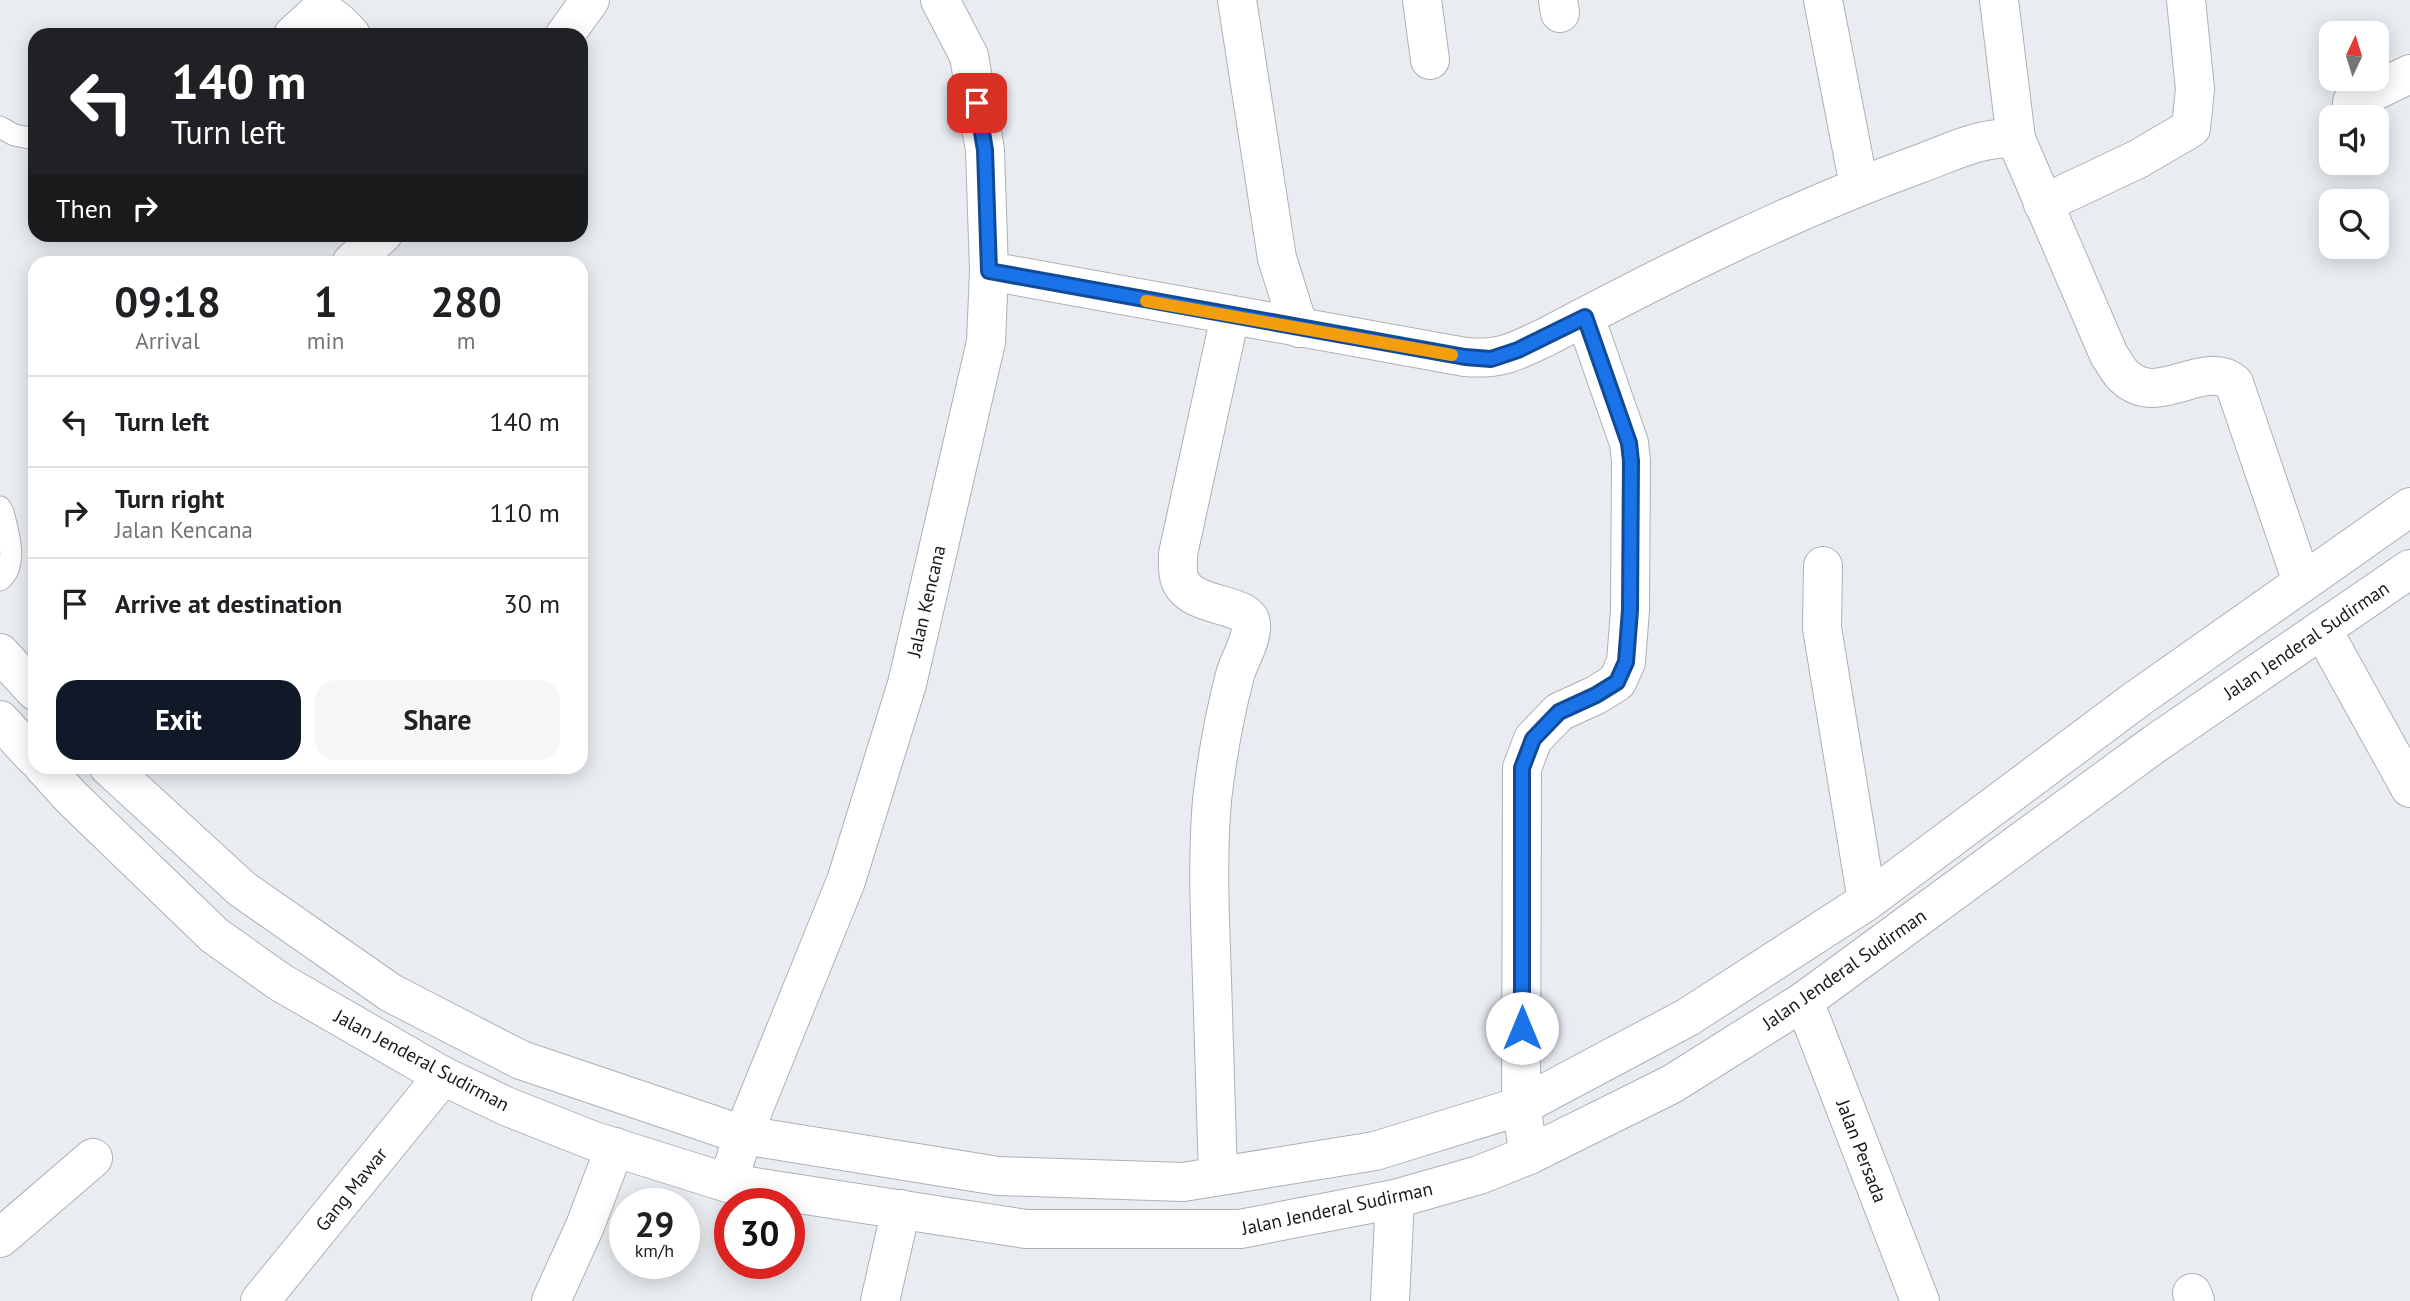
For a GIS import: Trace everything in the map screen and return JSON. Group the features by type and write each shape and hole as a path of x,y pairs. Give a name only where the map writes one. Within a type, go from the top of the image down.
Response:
{"street":[{"path":"570,28 590,0"},
{"name":"Jalan Kencana","path":"728,1183 743,1135 846,881 907,684 986,342 989,271 985,150 969,56 940,0"},
{"path":"1237,0 1277,258 1299,328"},
{"path":"1422,0 1430,60"},
{"path":"1823,0 1859,186"},
{"path":"1999,0 2016,139 2109,355 2122,374 2136,384 2151,388 2167,387 2207,376 2226,377 2234,383 2302,582"},
{"path":"2043,204 2138,159 2191,128 2195,89 2186,0"},
{"path":"301,28 316,14 321,13 334,17 344,28"},
{"path":"2352,102 2410,74"},
{"path":"989,271 1230,316 1465,357 1491,359 1527,346 1711,252 1859,186 1990,139 2016,139"},
{"path":"359,256 374,242"},
{"path":"1218,1176 1209,837 1216,761 1224,715 1236,670 1252,627 1249,617 1242,611 1187,593 1179,578 1178,554 1230,316"},
{"path":"1529,1155 1521,1106 1522,768 1533,739 1559,712 1617,682 1626,662 1630,610 1629,443 1585,317"},
{"path":"117,774 242,889 391,993 521,1060 743,1135 998,1176 1183,1182 1375,1151 1521,1106 1688,1017 1867,901 2137,699 2410,507"},
{"path":"1824,566 1822,628 1867,901"},
{"name":"Jalan Jenderal Sudirman","path":"50,774 215,934 280,982 443,1076 508,1108 615,1147 728,1183 1026,1228 1240,1229 1395,1199 1479,1175 1529,1155 1672,1084 1804,1001 2156,743 2410,569"},
{"path":"2322,629 2410,788"},
{"path":"0,720 28,750"},
{"name":"Jalan Persada","path":"1804,1001 1920,1301"},
{"name":"Gang Mawar","path":"260,1301 443,1076"},
{"path":"551,1301 585,1226 615,1147"},
{"path":"0,1238 93,1158"},
{"path":"1390,1301 1395,1199"},
{"path":"880,1301 901,1209"}],"lane":[{"path":"0,127 14,135 28,138"},
{"path":"0,507 12,550 4,577 0,580"}],"slow traffic":[{"path":"1146,301 1452,355"}],"route":[{"path":"977,103 985,150 989,271 1465,357 1491,359 1518,350 1585,317 1629,443 1630,610 1626,662 1617,682 1559,712 1533,739 1522,768 1522,1028"}]}
